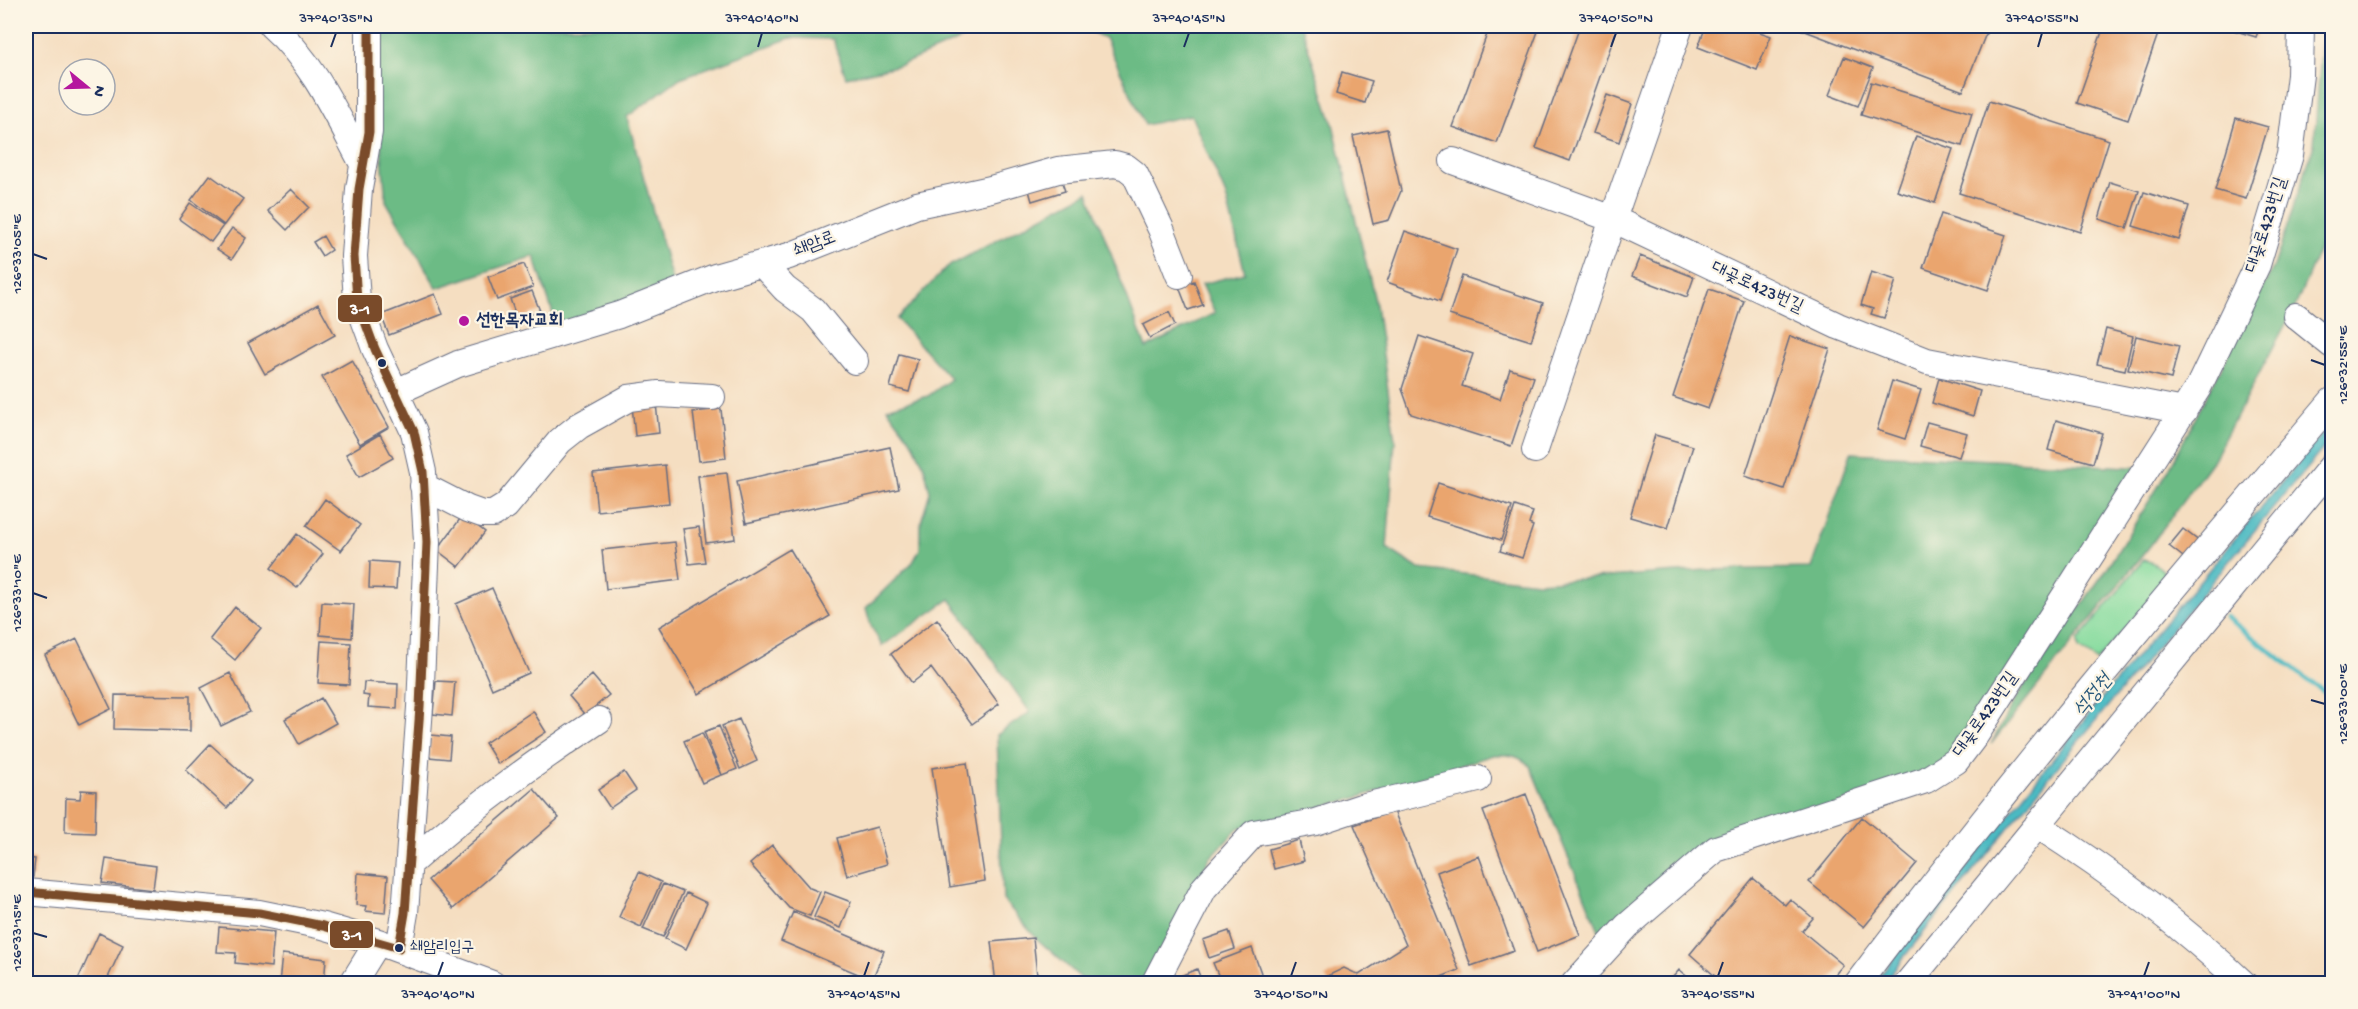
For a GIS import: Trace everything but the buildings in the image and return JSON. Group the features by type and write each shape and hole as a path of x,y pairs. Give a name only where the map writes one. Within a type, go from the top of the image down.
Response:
{"street":[{"path":"272,26 290,42 315,76 363,164"},
{"path":"352,984 389,945 409,864 426,611 427,542 423,486 414,432 375,349 357,300 354,256 363,164 369,132 369,26"},
{"path":"1534,450 1680,26"},
{"name":"대곶로423번길","path":"1574,984 1627,927 1716,849 1926,780 1956,761 1976,736 2198,388 2257,265 2290,155 2300,75 2301,26"},
{"name":"대곶로423번길","path":"1453,161 1613,219 1838,326 1927,361 2184,411"},
{"name":"쇄암로","path":"396,392 468,361 619,315 673,292 762,264 917,205 991,189 1058,170 1115,164 1126,167 1135,174 1144,190 1179,275"},
{"path":"762,264 785,289 813,310 855,361"},
{"path":"2296,316 2332,345"},
{"path":"423,486 468,509 482,514 493,514 506,506 560,441 579,426 629,398 659,394 712,397"},
{"path":"1857,984 1947,864 2087,691 2332,400"},
{"path":"1907,984 2332,466"},
{"path":"409,864 458,820 535,762 599,720"},
{"path":"1154,984 1204,888 1254,833 1316,822 1362,807 1478,779"},
{"path":"2037,825 2094,861 2186,930 2244,984"},
{"path":"26,892 260,913 323,926 389,945 492,984"}],"green space":[{"path":"370,26 1003,26 975,33 901,65 846,77 833,39 790,38 680,78 627,117 673,284 557,326 534,256 437,288 386,201"},
{"path":"1079,26 1301,26 1333,124 1376,305 1395,440 1387,548 1419,569 1538,582 1706,570 1811,568 1851,453 2148,468 1956,761 1716,849 1606,947 1530,766 1513,756 1493,755 1356,798 1239,828 1209,859 1152,971 1140,982 1091,983 1082,979 1037,939 1003,900 997,735 1030,712 950,599 882,646 871,626 866,608 913,562 920,549 920,525 930,492 924,466 913,443 887,408 928,396 951,379 897,319 947,267 1088,192 1146,348 1215,313 1202,284 1245,273 1226,196 1191,115 1145,125 1105,38"},
{"path":"2323,26 2332,26 2332,219 2295,307 2212,461 2150,546 1991,744 2016,698 2104,573 2168,471 2274,266 2314,145"},
{"path":"2143,560 2158,566 2168,578 2097,661 2079,649 2078,641"}],"water":[{"path":"2332,422 2332,438 2072,749 1883,983 1874,983 2092,710"}],"waterway":[{"path":"2192,597 2205,604"},
{"path":"2226,617 2332,698"}],"transit line":[{"name":"3-1","path":"26,892 259,913 323,926 399,948 405,913 420,707 427,542 423,472 414,432 375,349 357,300 354,256 359,189 369,132 369,26"}],"place":[{"name":"선한목자교회","path":"464,321"},
{"name":"쇄암리입구","path":"399,948"}],"water label":[{"name":"석정천","path":"2094,696"}]}
